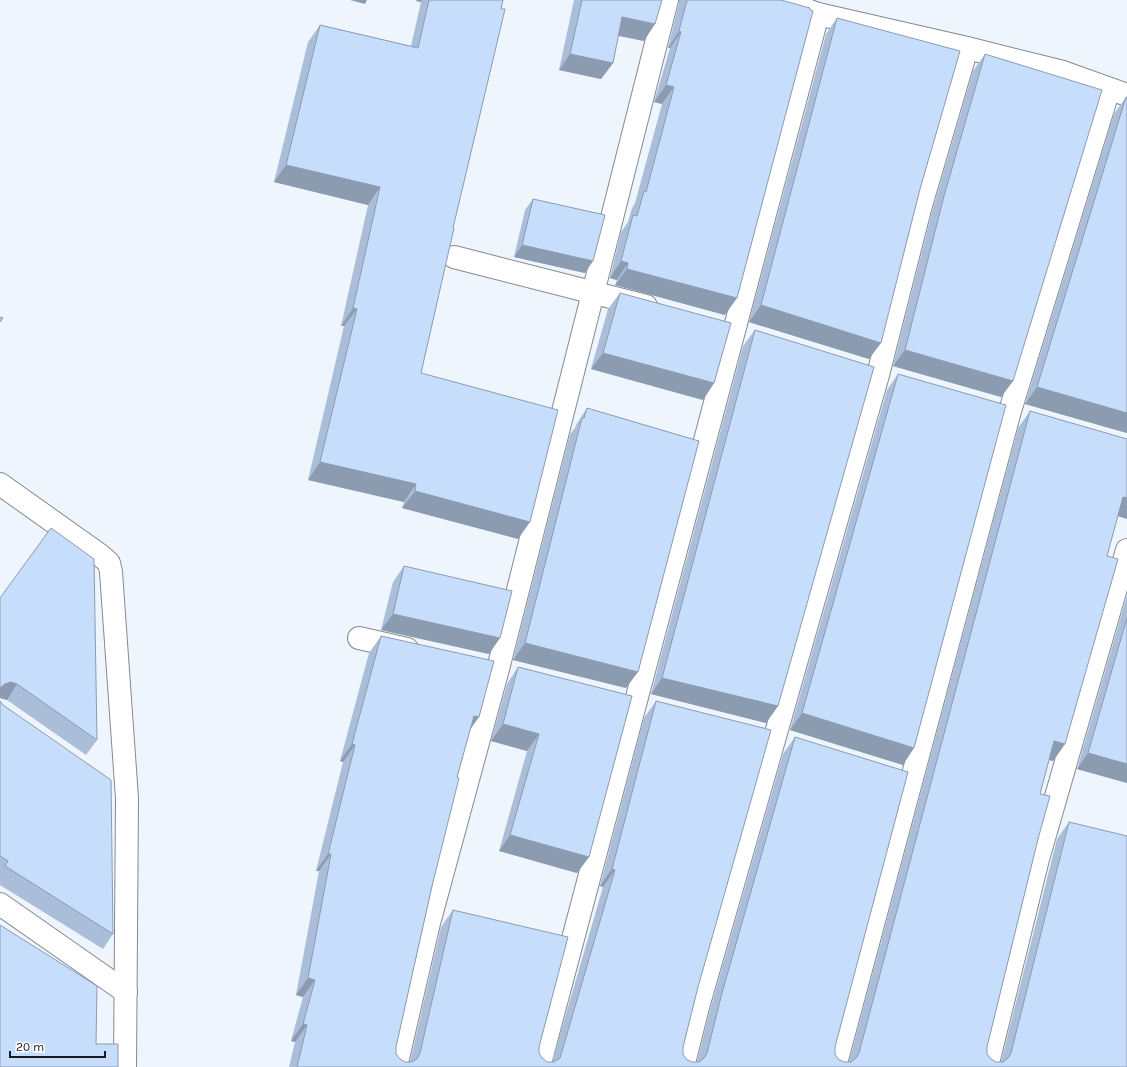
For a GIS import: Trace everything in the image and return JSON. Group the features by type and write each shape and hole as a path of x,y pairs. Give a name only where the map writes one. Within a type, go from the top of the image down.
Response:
{"street":[{"path":"396,1067 490,667 592,291 667,0"},
{"path":"779,0 818,14 967,48 1063,72 1118,92 1010,411 835,1067"},
{"path":"539,1067 635,705 726,328 818,14"},
{"path":"683,1067 698,1007 782,741 920,209 967,48"},
{"path":"454,257 592,291 666,312"},
{"path":"726,328 756,337"},
{"path":"855,368 900,381"},
{"path":"988,405 1032,417"},
{"path":"0,484 100,554 109,563 111,572 127,798 125,1067"},
{"path":"987,1067 1038,858 1127,550"},
{"path":"359,638 428,654"},
{"path":"490,667 520,675"},
{"path":"612,699 658,710"},
{"path":"752,733 782,741"},
{"path":"889,774 912,781"},
{"path":"108,785 127,798"},
{"path":"0,904 126,992"}],"building":[{"path":"429,0 503,0 501,9 505,9 453,228 421,373 558,410 530,522 415,491 416,484 320,462 357,309 353,308 380,187 286,165 320,25 418,48"},
{"path":"582,0 662,0 655,24 622,17 613,63 570,54"},
{"path":"687,0 781,0 810,8 810,10 813,11 737,298 627,269 628,263 621,261 633,215 637,216 644,191 646,192 674,87 666,85 681,32 679,31"},
{"path":"837,18 960,51 920,189 881,343 761,305"},
{"path":"985,54 1102,90 1013,381 905,350 944,196"},
{"path":"1127,97 1127,413 1037,387"},
{"path":"533,199 605,215 593,261 522,245"},
{"path":"620,293 731,323 714,383 603,353"},
{"path":"755,330 874,367 778,706 662,678"},
{"path":"898,374 1006,405 914,748 802,713"},
{"path":"587,408 699,441 638,672 525,643 582,418 584,418"},
{"path":"1030,411 1127,439 1127,498 1123,497 1107,556 1118,559 1065,744 1054,741 1040,794 1050,796 987,1047 987,1054 996,1062 1003,1062 1011,1053 1069,822 1127,836 1127,1067 297,1067 307,1025 303,1024 315,980 308,978 331,854 328,854 355,745 352,744 381,636 494,661 479,717 474,716 457,777 459,778 432,886 396,1047 396,1054 400,1059 405,1062 411,1062 417,1059 420,1053 453,910 568,937 539,1047 539,1053 547,1062 554,1062 560,1058 615,870 612,869 656,701 771,730 698,987 683,1047 683,1054 686,1059 692,1062 699,1062 707,1053 722,993 795,737 908,772 835,1047 835,1054 838,1059 844,1062 851,1062 856,1058 859,1053"},
{"path":"51,528 94,559 97,740 17,684 11,682 0,688 0,598"},
{"path":"404,566 512,591 500,638 393,614"},
{"path":"1127,618 1127,764 1088,753"},
{"path":"518,667 632,696 589,857 510,835 539,734 503,724"},
{"path":"0,701 3,705 111,780 113,934 5,866 8,861 0,856"},
{"path":"0,925 97,986 96,1044 118,1044 118,1067 0,1067"}]}
